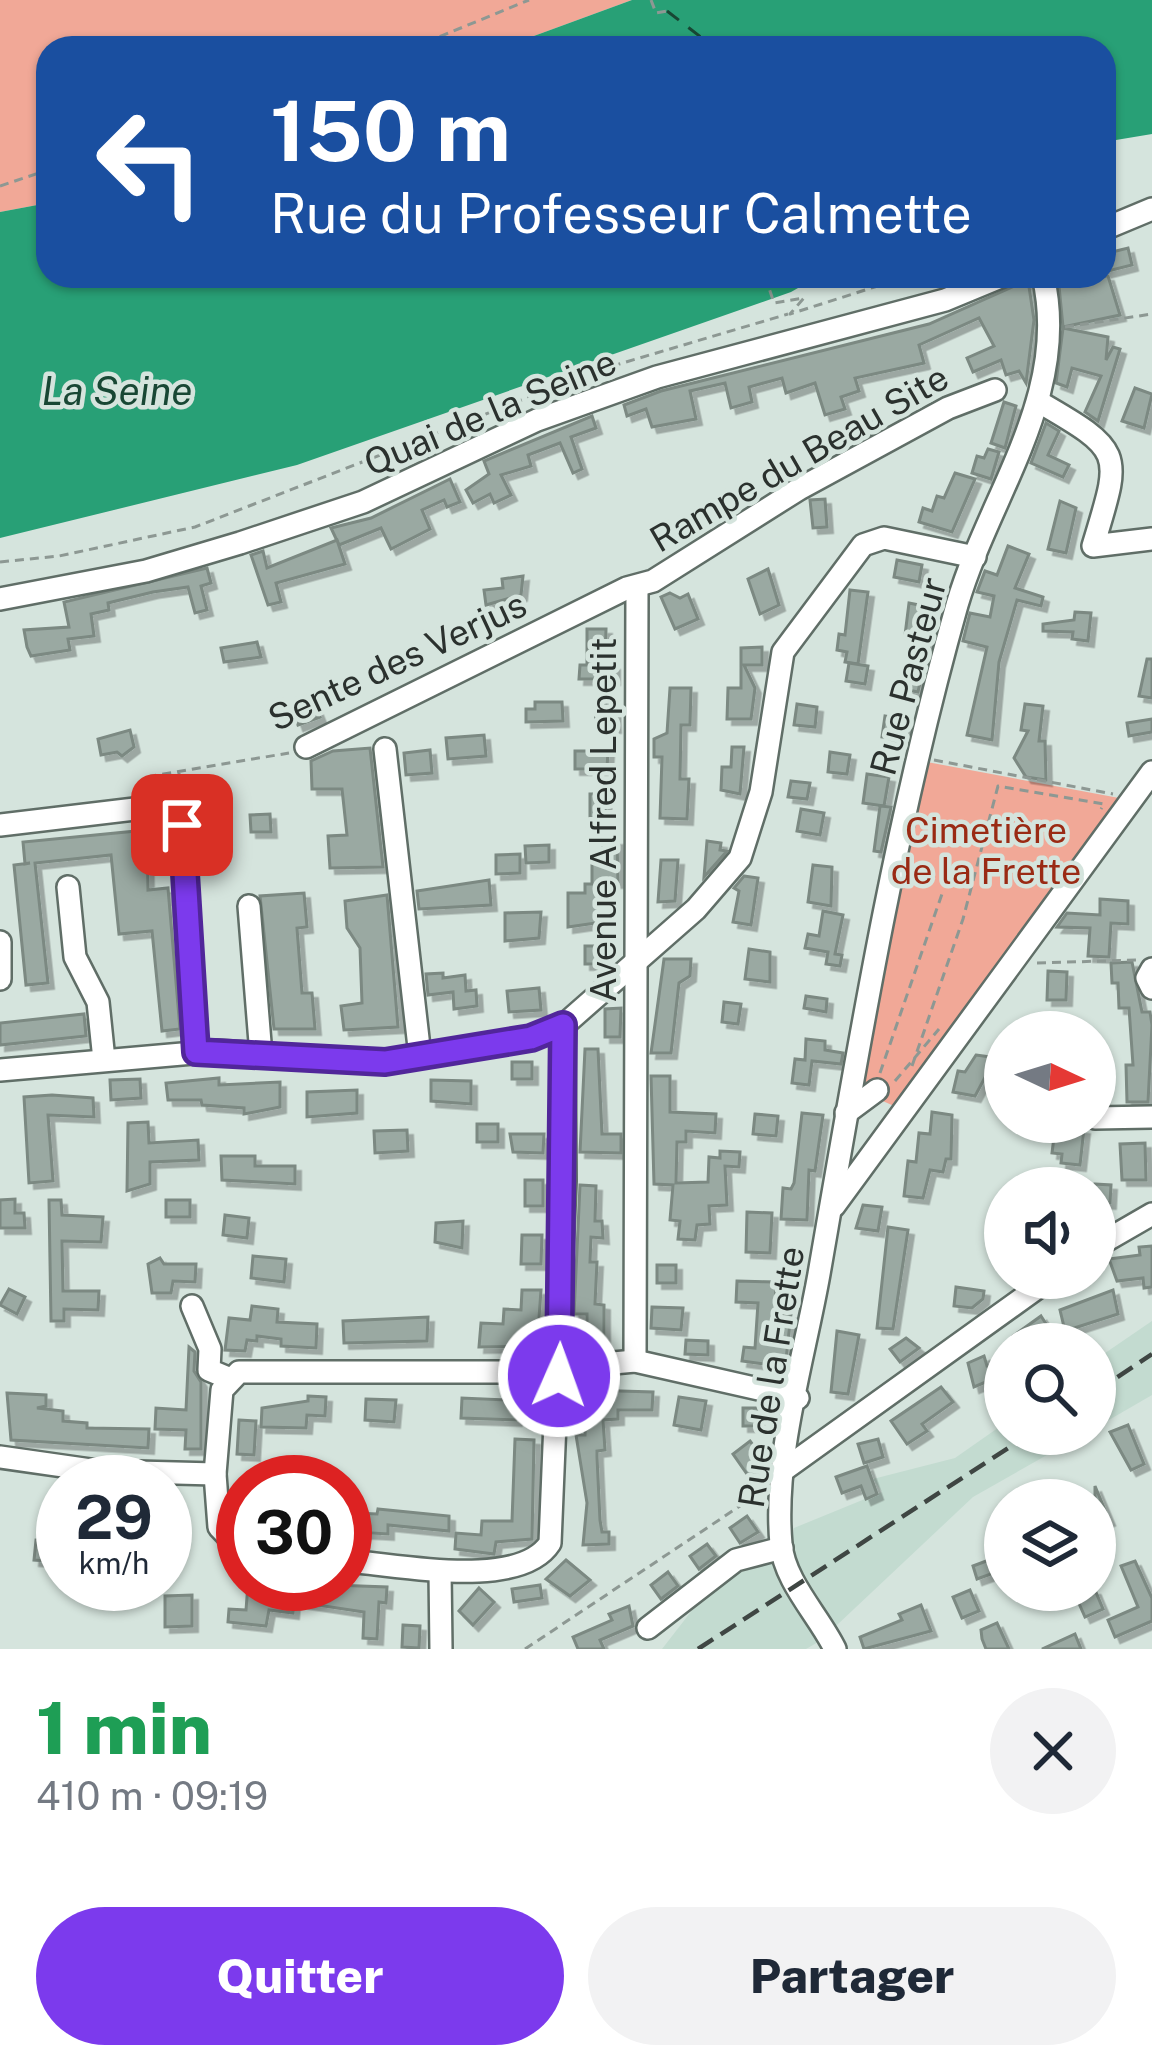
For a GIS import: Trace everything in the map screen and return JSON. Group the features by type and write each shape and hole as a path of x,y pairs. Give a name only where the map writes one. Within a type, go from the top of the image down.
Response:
{"street":[{"path":"1116,224 1152,209"},
{"name":"Quai de la Seine","path":"0,599 146,571 240,543 363,502 518,428 639,383 722,356 945,300 974,288"},
{"name":"Rue Pasteur","path":"847,1108 920,757 958,601 1039,402 1051,328 1045,288"},
{"name":"Rampe du Beau Site","path":"637,587 799,489 948,408 994,390"},
{"path":"1039,402 1105,444 1114,465 1093,546 1152,539"},
{"path":"0,1070 196,1052 385,1062 531,1038 563,1025 696,909 746,846 783,652 863,545 884,538 975,557"},
{"name":"Sente des Verjus","path":"306,747 637,587"},
{"name":"Avenue Alfred Lepetit","path":"635,1360 637,587"},
{"path":"385,749 420,1056"},
{"path":"830,1211 1152,772"},
{"path":"0,825 134,810"},
{"path":"182,825 196,1052"},
{"path":"68,887 75,957 98,1002 104,1060"},
{"path":"249,906 261,1055"},
{"path":"0,942 0,980"},
{"path":"1149,964 1147,978 1152,988"},
{"path":"372,1564 440,1571 530,1564 550,1543 559,1368 563,1025"},
{"path":"847,1108 877,1090"},
{"name":"Rue de la Frette","path":"835,1649 782,1548 779,1476 847,1108"},
{"path":"1116,1118 1152,1118"},
{"path":"1116,1235 1152,1214"},
{"path":"779,1476 1022,1299"},
{"path":"192,1306 209,1349 208,1370 228,1378"},
{"path":"216,1487 221,1390 239,1372 559,1368 635,1360 797,1398"},
{"path":"0,1457 98,1472 215,1474"},
{"path":"648,1628 736,1560 782,1548"},
{"path":"440,1571 441,1649"}],"path":[{"path":"441,36 529,0"},
{"path":"651,0 656,13 668,11"},
{"path":"0,186 36,174"},
{"path":"770,288 776,304 804,298 788,314"},
{"path":"0,562 59,556 195,527 599,370 871,288"},
{"path":"1051,328 1152,314"},
{"name":"Sente des Verjus","path":"134,810 152,776 306,747"},
{"path":"920,757 1097,791"},
{"path":"179,772 182,825"},
{"path":"912,1066 963,919 998,786 1104,804 1093,820"},
{"path":"939,1030 912,1066 887,1085 880,1072 943,891"},
{"path":"1029,964 1149,964"},
{"path":"525,1649 779,1476"}],"shaded area":[{"path":"1152,1321 1152,1395 1116,1416 1116,1346"},
{"path":"984,1438 984,1455 1047,1455 1005,1479 984,1479 984,1491 806,1649 662,1649 707,1591 739,1561 791,1547 794,1528 882,1492 873,1479 955,1458"}],"green space":[{"path":"0,0 632,0 534,36 36,36 36,205 0,212"},
{"name":"Cimetière de la Frette","path":"927,762 1119,798 894,1106 858,1090"}],"water":[{"path":"632,0 1152,0 1152,134 1116,140 1116,36 534,36"},
{"name":"La Seine","path":"36,205 36,288 798,288 297,465 0,538 0,212"}],"building":[{"path":"1128,248 1132,265 1116,269 1116,251"},
{"path":"1010,288 1029,288 1034,320 1026,383 1019,371 1006,375 1001,360 973,372 967,358 994,346 979,318 919,345 924,363 855,378 859,391 841,397 845,409 825,415 815,383 786,393 782,378 749,387 752,402 731,408 725,383 690,391 696,419 652,427 646,409 627,416 624,405 661,391 929,324"},
{"path":"1059,288 1112,288 1120,315 1063,327"},
{"path":"1063,328 1108,337 1106,360 1113,347 1120,349 1098,421 1085,412 1101,376 1072,368 1067,387 1056,383"},
{"path":"1135,388 1152,394 1144,428 1122,421"},
{"path":"1004,402 1016,406 1005,448 991,443"},
{"path":"592,416 596,428 571,437 582,469 573,473 560,443 528,455 531,466 501,475 511,495 494,503 490,494 473,503 466,490 489,474 484,461"},
{"path":"878,419 882,427 855,441 851,428"},
{"path":"1046,423 1059,431 1048,455 1069,465 1063,477 1031,463"},
{"path":"988,449 999,452 991,479 972,473 977,456 984,458"},
{"path":"955,473 975,479 952,532 919,522 923,508 932,511 937,496 944,498"},
{"path":"450,479 460,502 447,507 444,500 422,510 430,529 391,549 381,528 339,545 331,528 371,518"},
{"path":"825,499 827,527 813,528 810,500"},
{"path":"1060,501 1076,508 1066,553 1048,549"},
{"path":"337,540 345,564 276,583 281,602 268,605 251,555 263,551 267,568"},
{"path":"1008,546 1029,554 1015,588 1043,597 1041,606 1017,600 999,662 992,740 967,735 987,647 963,641 970,613 990,617 994,596 977,592 985,571 997,575"},
{"path":"897,560 922,565 919,582 894,577"},
{"path":"207,568 211,583 201,586 207,610 195,613 188,587 108,603 109,610 91,614 94,636 68,639 70,650 31,656 24,630 69,627 64,602"},
{"path":"768,569 779,605 760,614 748,579"},
{"path":"523,576 521,595 486,605 484,590 503,588 502,579"},
{"path":"850,590 868,592 858,664 845,662 847,652 837,650 839,634 845,635"},
{"path":"670,593 680,598 688,594 698,619 675,629 661,597"},
{"path":"909,603 929,607 926,626 932,627 918,692 908,690 921,638 905,635"},
{"path":"1075,612 1091,613 1088,641 1072,639 1073,632 1043,631 1043,624 1074,620"},
{"path":"587,629 606,629 605,665 614,665 614,679 579,679 580,665 587,665"},
{"path":"257,642 261,657 224,662 221,648"},
{"path":"762,647 762,665 744,665 755,688 751,719 727,719 728,688 741,688 741,648"},
{"path":"1147,659 1152,659 1152,698 1139,696"},
{"path":"849,663 868,666 865,684 846,681"},
{"path":"670,688 691,688 690,725 681,725 680,779 689,779 687,819 660,818 662,757 654,757 654,739 667,733"},
{"path":"312,697 320,717 298,725 291,705"},
{"path":"535,702 562,702 563,721 526,722 526,709 535,709"},
{"path":"595,702 614,702 615,727 596,727"},
{"path":"797,704 817,707 815,727 794,725"},
{"path":"1025,704 1043,706 1039,741 1045,741 1046,780 1026,777 1014,758 1028,731 1021,730"},
{"path":"885,716 903,719 907,731 901,739 882,737"},
{"path":"1152,719 1152,732 1129,736 1127,723"},
{"path":"130,730 134,747 122,756 117,752 101,755 98,739"},
{"path":"484,735 486,756 448,759 446,738"},
{"path":"732,747 744,747 740,794 721,790 722,767 731,767"},
{"path":"370,748 383,867 330,868 328,836 347,835 342,789 312,789 311,761 333,751"},
{"path":"430,750 432,773 406,775 404,753"},
{"path":"575,751 608,751 607,769 575,769"},
{"path":"830,752 850,755 847,774 828,772"},
{"path":"867,774 889,777 884,806 863,803"},
{"path":"791,781 810,783 807,799 788,797"},
{"path":"590,794 605,794 606,818 590,818"},
{"path":"880,806 891,807 881,852 874,851"},
{"path":"801,809 824,813 820,835 797,831"},
{"path":"270,814 271,832 251,832 250,815"},
{"path":"147,830 148,890 168,888 180,1029 162,1031 152,931 119,934 111,855 35,863 48,983 26,985 14,865 25,864 23,842"},
{"path":"617,840 618,882 604,882 603,922 568,927 568,893 585,893 585,884 592,884 592,861 603,861 603,841"},
{"path":"707,841 721,843 720,850 727,851 704,877"},
{"path":"549,845 549,862 526,863 525,846"},
{"path":"520,854 520,873 496,874 496,855"},
{"path":"661,860 678,860 675,901 658,902"},
{"path":"813,865 832,867 831,906 808,902"},
{"path":"744,876 758,878 751,925 733,922 739,891 734,888"},
{"path":"489,880 491,905 419,909 417,891"},
{"path":"304,893 307,927 297,928 302,993 312,993 315,1029 274,1029 260,896"},
{"path":"387,895 398,1027 344,1030 341,1006 362,1003 360,948 347,928 345,901"},
{"path":"1100,899 1128,901 1128,924 1111,923 1109,957 1088,956 1090,928 1057,927 1067,913 1100,915"},
{"path":"823,911 843,915 835,954 842,955 840,966 826,964 828,952 805,948 808,934 819,936"},
{"path":"541,912 539,938 505,941 505,913"},
{"path":"585,946 605,946 605,964 585,964"},
{"path":"749,949 770,952 770,982 745,979"},
{"path":"664,959 691,959 690,976 679,983 671,1053 651,1053"},
{"path":"1132,962 1142,1012 1150,1012 1152,1025 1148,1102 1127,1102 1126,1065 1133,1065 1129,1008 1119,1008 1118,983 1112,983 1111,963"},
{"path":"1048,971 1067,972 1066,1000 1047,1000"},
{"path":"443,973 443,978 465,975 466,991 476,990 477,1006 454,1009 453,992 428,995 426,974"},
{"path":"539,988 541,1010 509,1012 507,991"},
{"path":"806,996 827,999 826,1012 804,1008"},
{"path":"724,1002 741,1004 738,1024 722,1022"},
{"path":"621,1008 620,1037 605,1037 605,1009"},
{"path":"84,1014 86,1036 0,1045 0,1023"},
{"path":"806,1039 825,1041 825,1050 843,1053 841,1064 812,1061 809,1085 792,1083 795,1059 805,1060"},
{"path":"585,1049 598,1049 602,1134 621,1134 621,1153 580,1152"},
{"path":"976,1055 984,1056 984,1079 975,1096 953,1092 958,1071 965,1072"},
{"path":"512,1062 532,1062 532,1079 512,1079"},
{"path":"651,1076 670,1076 670,1112 716,1114 715,1133 686,1131 686,1142 677,1142 676,1183 708,1182 709,1157 720,1158 720,1151 740,1152 739,1167 725,1166 727,1205 709,1206 710,1224 697,1225 695,1240 678,1239 680,1221 670,1220 673,1185 654,1184"},
{"path":"219,1078 219,1085 280,1082 280,1107 244,1114 244,1108 202,1105 201,1100 168,1100 166,1083"},
{"path":"140,1079 141,1098 111,1100 110,1080"},
{"path":"431,1080 471,1081 471,1104 431,1101"},
{"path":"357,1090 357,1113 307,1117 307,1092"},
{"path":"24,1097 93,1098 94,1117 48,1115 53,1181 29,1183"},
{"path":"932,1112 952,1115 951,1159 946,1159 943,1172 930,1170 923,1198 904,1196 908,1161 916,1162 919,1133 930,1134"},
{"path":"802,1113 823,1115 815,1171 809,1170 807,1220 781,1219 783,1188 791,1189 794,1183"},
{"path":"755,1114 778,1116 776,1136 753,1134"},
{"path":"148,1122 149,1143 198,1140 199,1160 150,1162 150,1184 127,1191 128,1123"},
{"path":"477,1124 498,1124 498,1142 477,1142"},
{"path":"407,1130 408,1151 375,1153 374,1131"},
{"path":"510,1134 544,1134 543,1153 513,1152"},
{"path":"1053,1143 1082,1143 1080,1165 1061,1163 1062,1154 1052,1153"},
{"path":"1145,1143 1146,1180 1122,1180 1120,1144"},
{"path":"221,1156 255,1156 255,1166 295,1166 295,1184 222,1180"},
{"path":"525,1180 543,1180 543,1206 525,1206"},
{"path":"580,1185 596,1186 595,1221 602,1221 603,1238 591,1237 590,1262 597,1262 595,1304 604,1305 604,1345 587,1345 587,1314 574,1314"},
{"path":"15,1199 15,1213 24,1213 25,1228 0,1228 0,1200"},
{"path":"49,1200 61,1200 62,1215 103,1217 101,1242 62,1241 63,1291 99,1291 98,1310 64,1309 64,1321 51,1321"},
{"path":"166,1200 190,1200 190,1217 166,1217"},
{"path":"863,1205 882,1207 878,1231 856,1228"},
{"path":"747,1212 772,1213 770,1253 746,1252"},
{"path":"225,1215 249,1218 247,1238 223,1235"},
{"path":"463,1221 462,1248 435,1242 436,1223"},
{"path":"888,1227 908,1230 893,1329 877,1328"},
{"path":"522,1235 542,1235 541,1264 521,1264"},
{"path":"1152,1246 1152,1287 1144,1288 1143,1278 1116,1278 1116,1258 1140,1255 1139,1247"},
{"path":"253,1256 286,1259 284,1282 251,1278"},
{"path":"160,1258 164,1264 196,1264 195,1282 173,1281 171,1293 152,1293 148,1264"},
{"path":"657,1265 676,1265 676,1283 657,1283"},
{"path":"737,1281 776,1282 775,1313 791,1314 786,1360 772,1359 771,1365 742,1361 744,1347 755,1348 758,1303 736,1302"},
{"path":"956,1287 984,1291 983,1299 972,1308 954,1306"},
{"path":"9,1289 25,1297 17,1314 0,1305"},
{"path":"522,1290 541,1290 537,1346 479,1347 481,1323 503,1324 504,1309 521,1310"},
{"path":"1089,1299 1115,1299 1118,1314 1090,1323 1063,1323 1060,1310"},
{"path":"252,1306 278,1309 277,1322 317,1324 316,1348 281,1346 281,1339 257,1336 257,1341 247,1340 245,1351 225,1350 229,1318 250,1320"},
{"path":"652,1307 683,1308 681,1330 651,1328"},
{"path":"428,1317 427,1341 344,1343 343,1321"},
{"path":"837,1331 859,1335 848,1394 831,1392"},
{"path":"906,1338 919,1348 900,1362 890,1349"},
{"path":"686,1340 708,1341 708,1355 685,1354"},
{"path":"189,1347 195,1352 194,1371 201,1382 201,1449 185,1449 186,1430 155,1429 156,1408 186,1410"},
{"path":"984,1356 984,1383 974,1387 968,1363"},
{"path":"941,1387 953,1402 922,1424 927,1431 907,1444 891,1421"},
{"path":"587,1390 653,1392 652,1410 618,1410 618,1419 603,1420 605,1450 597,1451 600,1520 602,1532 609,1532 609,1544 583,1545 587,1503 576,1435 585,1435"},
{"path":"507,1392 536,1394 535,1409 518,1408 516,1420 461,1418 462,1398 506,1400"},
{"path":"7,1393 46,1395 46,1406 37,1408 63,1411 63,1421 87,1423 87,1428 149,1429 148,1448 11,1440"},
{"path":"308,1396 326,1397 325,1416 307,1415 306,1428 261,1427 262,1408 308,1401"},
{"path":"679,1397 706,1401 701,1430 674,1425"},
{"path":"366,1399 396,1400 394,1422 365,1420"},
{"path":"743,1408 758,1408 758,1426 743,1426"},
{"path":"239,1420 256,1421 254,1455 237,1454"},
{"path":"1128,1425 1144,1464 1131,1470 1116,1443 1116,1430"},
{"path":"515,1439 534,1440 532,1539 496,1542 494,1554 455,1549 456,1533 481,1535 482,1521 512,1521"},
{"path":"878,1439 883,1457 864,1463 858,1444"},
{"path":"750,1441 767,1464 749,1477 733,1454"},
{"path":"867,1466 877,1494 866,1499 861,1486 842,1493 836,1477"},
{"path":"378,1509 449,1516 449,1531 388,1525 388,1534 372,1533 372,1514"},
{"path":"747,1516 758,1532 740,1543 730,1528"},
{"path":"707,1544 716,1556 699,1569 690,1556"},
{"path":"566,1560 590,1580 570,1596 546,1579"},
{"path":"1135,1561 1152,1598 1152,1621 1115,1637 1108,1620 1138,1607 1121,1566"},
{"path":"984,1562 984,1576 977,1579 973,1566"},
{"path":"668,1572 678,1586 661,1599 651,1585"},
{"path":"540,1585 542,1598 514,1602 512,1589"},
{"path":"372,1586 387,1587 386,1603 379,1602 377,1639 363,1638 364,1612 357,1611 372,1611"},
{"path":"479,1588 494,1602 473,1625 459,1611"},
{"path":"970,1590 979,1611 962,1618 953,1597"},
{"path":"921,1605 931,1631 864,1649 860,1637 902,1620 899,1614"},
{"path":"629,1606 633,1626 600,1640 604,1649 578,1649 573,1637 612,1620 609,1614"},
{"path":"165,1611 192,1611 192,1626 165,1627"},
{"path":"229,1611 269,1611 266,1626 228,1622"},
{"path":"997,1623 1009,1649 986,1649 981,1630"},
{"path":"403,1625 420,1626 419,1648 402,1647"},
{"path":"1075,1634 1081,1649 1042,1649"}],"ferry route":[{"path":"667,11 699,36"}],"railway":[{"path":"1116,1378 1152,1354"},
{"path":"698,1649 998,1455"}],"route":[{"path":"182,825 196,1052 385,1062 531,1038 563,1025 566,1135 559,1376"}]}
